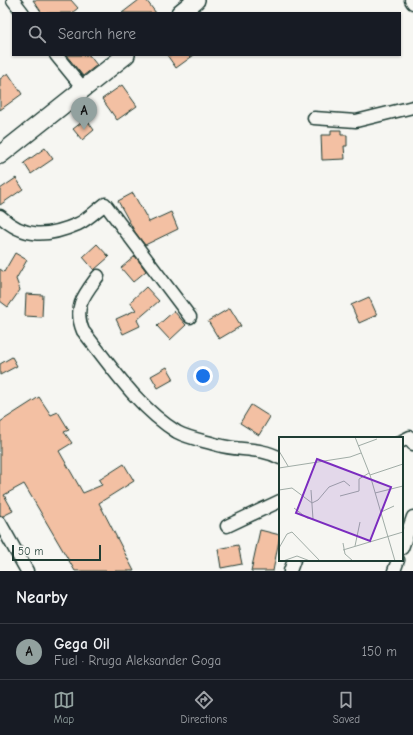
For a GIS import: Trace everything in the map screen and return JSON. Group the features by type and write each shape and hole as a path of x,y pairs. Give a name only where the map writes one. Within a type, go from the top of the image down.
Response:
{"main road":[{"path":"0,155 125,56"}],"street":[{"path":"13,0 22,12"},
{"path":"57,56 78,82 81,90"},
{"path":"314,118 356,121 413,107"},
{"path":"0,216 14,228 26,233 39,234 78,224 105,204 190,317"},
{"path":"98,276 84,294 78,310 81,326 83,332 132,392 156,416 178,433 229,448 253,449 279,458"},
{"path":"403,440 410,437 413,444"},
{"path":"226,526 279,501"},
{"path":"403,545 413,517"},
{"path":"0,523 27,571"},
{"path":"290,571 294,561"},
{"path":"394,571 398,561"}],"building":[{"path":"33,0 71,0 78,8 73,12 41,12"},
{"path":"139,0 146,0 155,12 123,12"},
{"path":"67,56 90,56 97,65 83,76"},
{"path":"168,56 193,56 176,68"},
{"path":"8,73 22,94 0,110 0,79"},
{"path":"122,85 137,106 117,120 102,99"},
{"path":"86,119 94,130 82,140 73,129"},
{"path":"331,130 341,130 341,135 347,135 347,146 344,146 345,159 322,160 321,135 331,135"},
{"path":"45,148 53,159 31,174 24,163"},
{"path":"16,178 23,189 0,205 0,189"},
{"path":"133,193 149,222 171,212 178,229 145,245 135,232 118,201"},
{"path":"97,244 109,257 94,270 83,257"},
{"path":"15,253 27,260 16,279 20,290 8,307 0,301 0,269 4,272"},
{"path":"135,256 146,271 133,282 121,268"},
{"path":"146,287 159,301 137,320 140,326 123,334 116,319 136,310 130,302"},
{"path":"26,294 43,295 42,317 25,316"},
{"path":"369,297 377,315 359,323 351,305"},
{"path":"230,308 241,326 219,339 208,321"},
{"path":"174,311 186,325 170,340 157,326"},
{"path":"12,357 17,366 0,375 0,364"},
{"path":"167,367 174,379 158,388 151,376"},
{"path":"39,397 51,415 58,412 69,430 64,432 72,443 59,451 83,493 102,485 99,480 124,464 134,481 99,503 134,571 75,571 24,484 4,495 13,511 0,516 0,422"},
{"path":"251,405 270,417 259,435 240,423"},
{"path":"260,530 279,535 273,571 251,571"},
{"path":"238,545 242,564 221,568 218,549"}],"place":[{"name":"Gega Oil","path":"84,130"}]}
